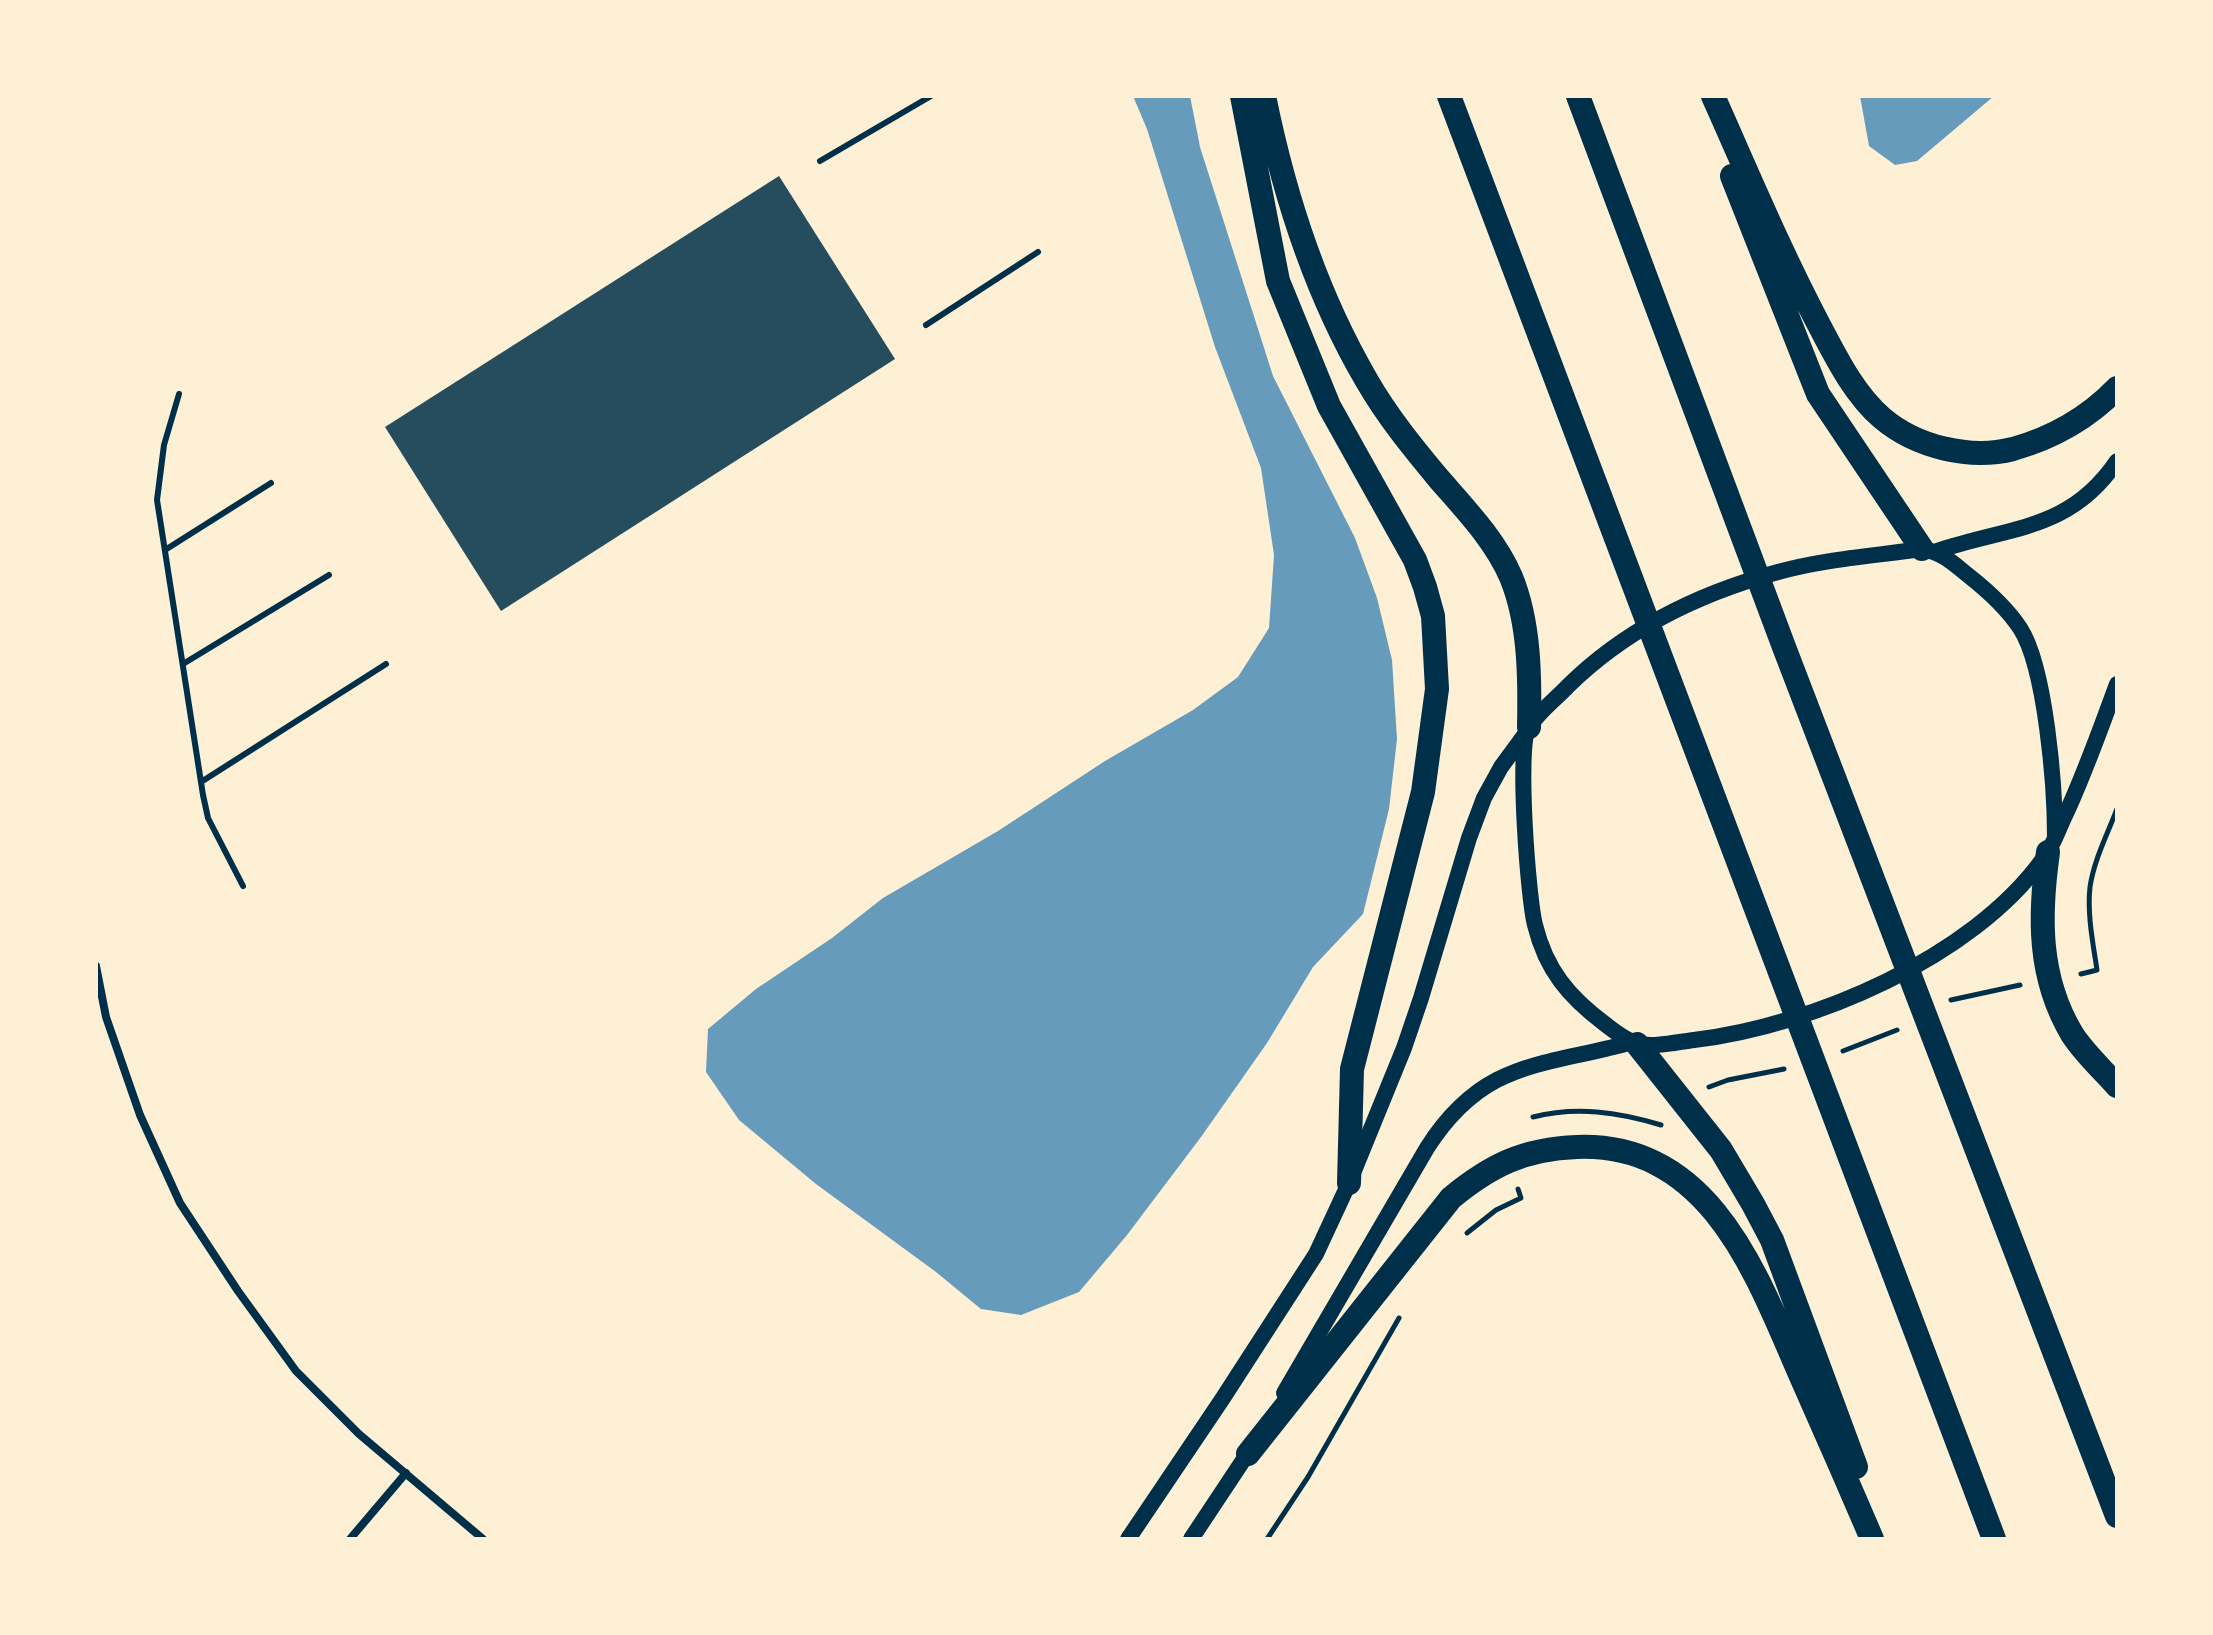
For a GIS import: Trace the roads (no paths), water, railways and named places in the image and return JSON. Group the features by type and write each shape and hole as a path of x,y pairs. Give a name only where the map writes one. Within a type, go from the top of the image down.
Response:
{"highway":[{"path":"1242,96 1283,293 1329,406 1415,560 1433,616 1437,689 1431,738 1423,792 1352,1069 1349,1183"},
{"path":"1264,96 1286,188 1306,250 1367,381 1428,466 1494,545 1511,578 1524,619 1528,730"},
{"path":"1449,96 1994,1539"},
{"path":"1578,96 1789,662 2117,1516"},
{"path":"1702,96 1818,394 1930,550"},
{"path":"1713,96 1819,326 1860,393 1882,418 1911,437 1967,453 1994,454 2028,445 2062,430 2103,402 2117,388"},
{"path":"2052,845 2043,889 2048,980 2073,1035 2117,1086"},
{"path":"1635,1043 1721,1150 1772,1240 1846,1437 1880,1539"},
{"path":"1248,1454 1451,1198 1479,1175 1507,1161 1558,1147 1606,1148 1630,1153 1662,1167 1700,1196 1729,1228 1761,1285 1872,1539"}],"main road":[{"path":"1128,1539 1316,1254 1349,1183 1408,1036 1453,886 1484,798 1501,767 1528,730 1587,669 1628,637 1707,596 1781,571 1930,550 2035,524 2066,511 2093,491 2117,461"},
{"path":"1930,550 1991,594 2022,630 2027,642 2047,730 2054,791 2052,845"},
{"path":"1191,1539 1248,1454 1427,1148 1455,1111 1473,1094 1518,1069 1542,1061 1635,1043 1723,1037 1777,1024 1857,996 1906,971 1978,924 2022,883 2052,845 2117,684"},
{"path":"1528,730 1525,849 1531,910 1544,956 1569,994 1601,1021 1635,1043"}],"street":[{"path":"96,966 106,1017 140,1115 180,1203 238,1291 296,1371 359,1434 483,1539"},
{"path":"350,1539 406,1473"}],"lane":[{"path":"820,161 931,96"},
{"path":"926,325 1038,252"},
{"path":"179,394 164,445 157,500 208,818 243,886"},
{"path":"165,550 271,483"},
{"path":"183,664 329,575"},
{"path":"201,782 386,664"}],"water":[{"path":"1133,96 1190,96 1200,147 1273,376 1355,538 1377,598 1392,660 1397,739 1389,809 1363,914 1313,967 1267,1043 1201,1137 1127,1235 1079,1292 1021,1315 981,1309 816,1184 739,1120 706,1072 708,1029 756,989 832,938 883,898 1193,710 1238,677 1269,628 1274,555 1261,468 1215,347 1147,129"},
{"path":"1860,96 1994,96 1917,161 1895,165 1869,146"}]}
